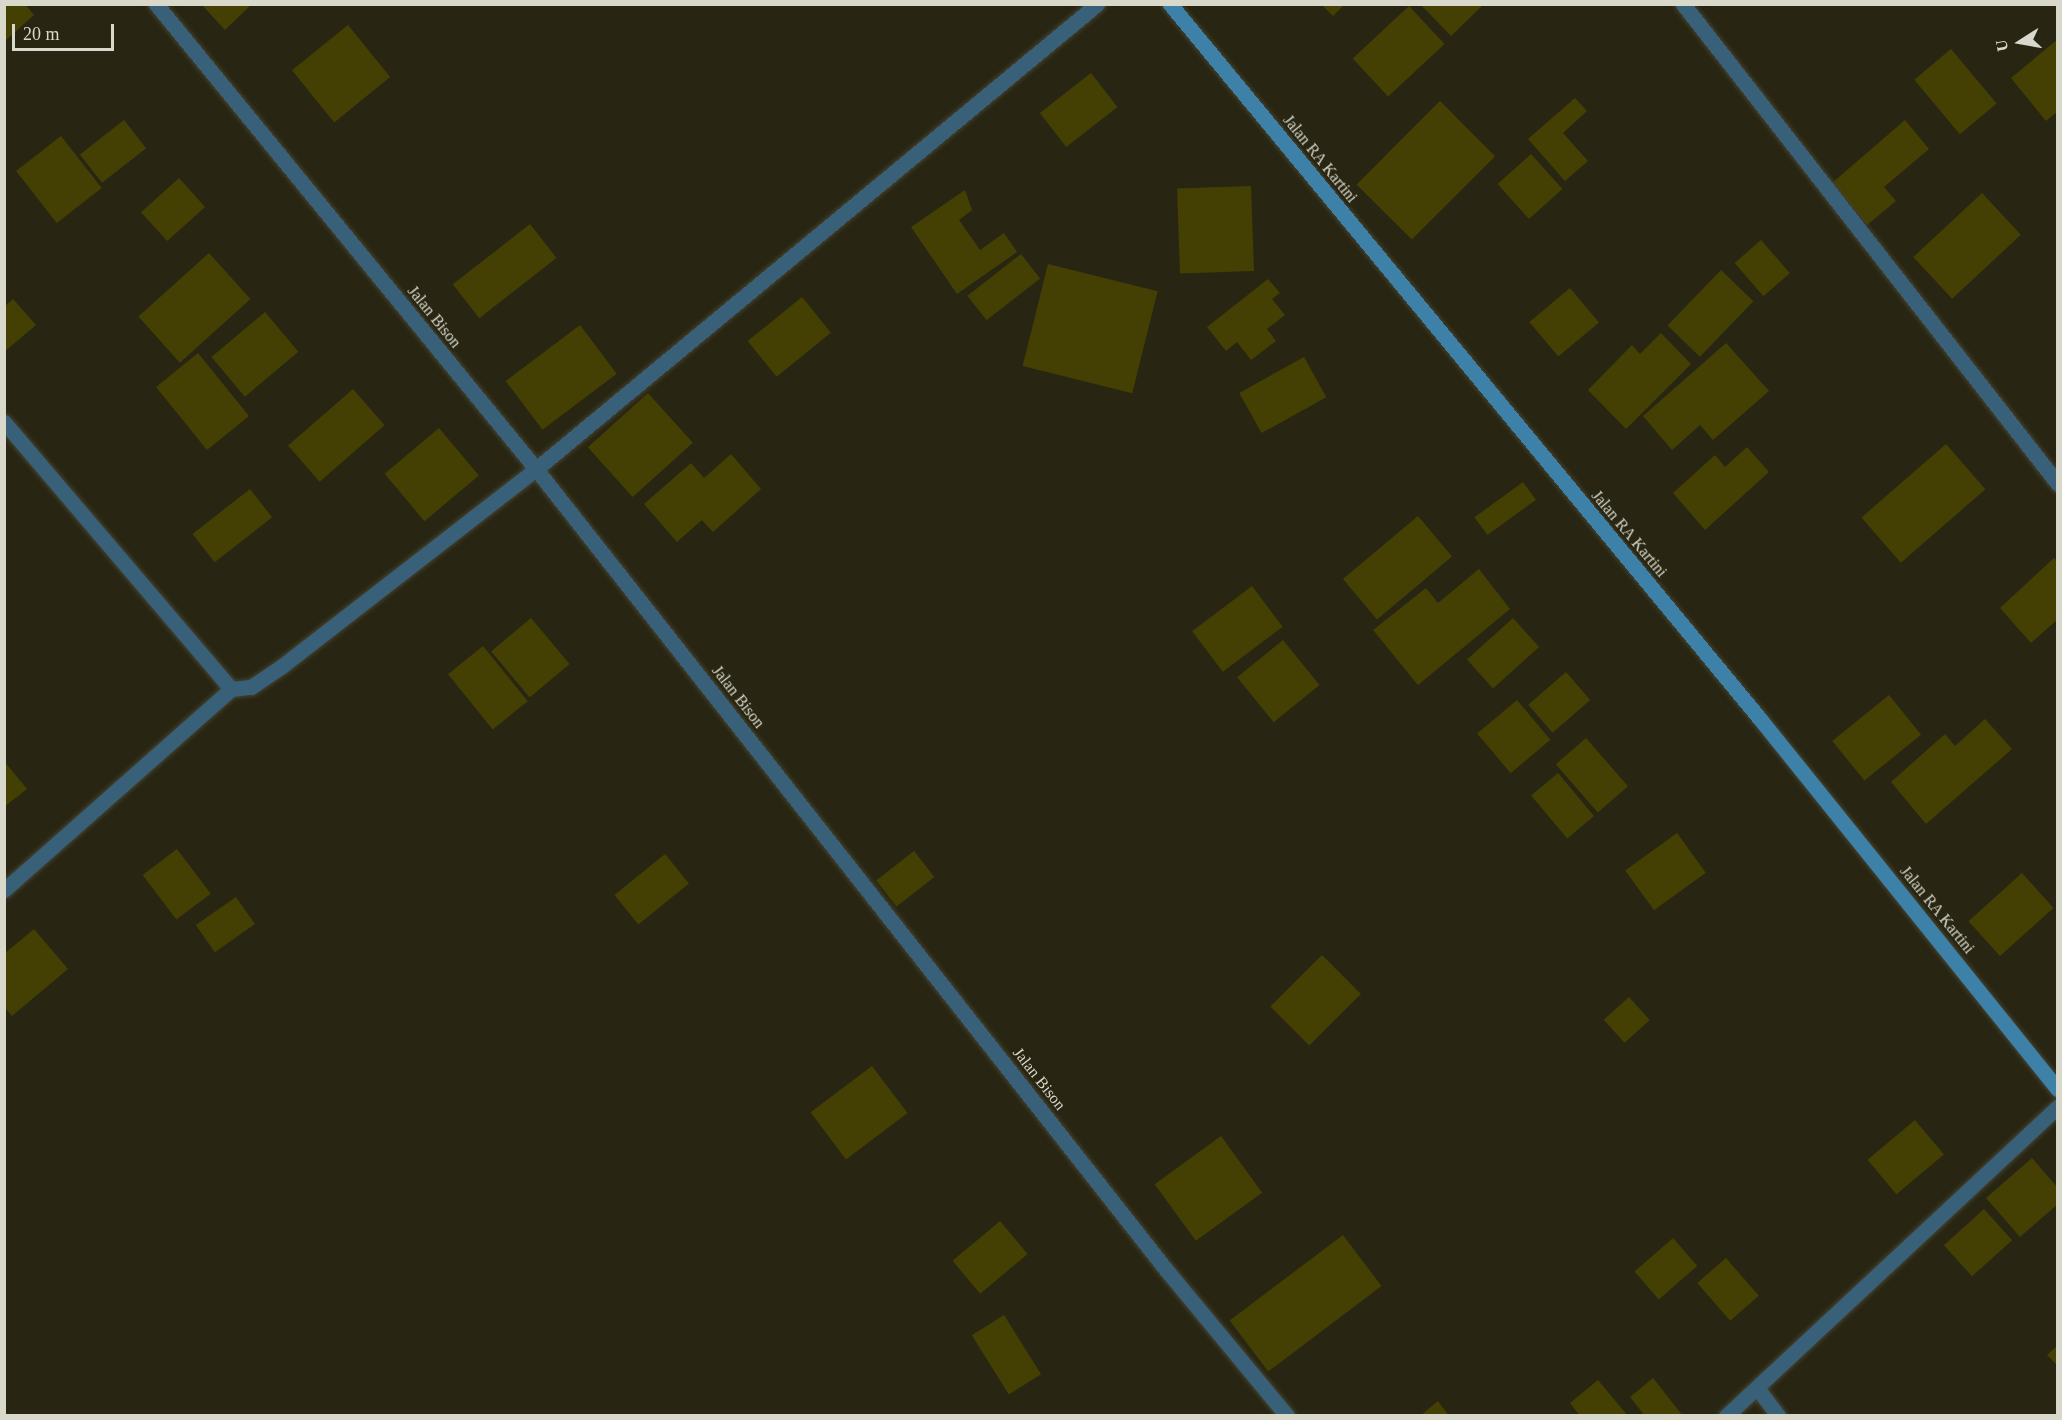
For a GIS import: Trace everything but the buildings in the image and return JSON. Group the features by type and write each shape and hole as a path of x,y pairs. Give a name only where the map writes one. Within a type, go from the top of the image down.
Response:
{"main road":[{"name":"Jalan RA Kartini","path":"1170,4 1760,719 2058,1089"}],"street":[{"name":"Jalan Bison","path":"156,4 536,469 1168,1272 1287,1416"},
{"path":"4,890 231,689 251,687 282,666 536,469 1097,4"},
{"path":"1683,4 2058,484"},
{"path":"4,422 231,689"},
{"path":"1726,1416 1758,1389 2058,1106"},
{"path":"1758,1389 1778,1416"}]}
